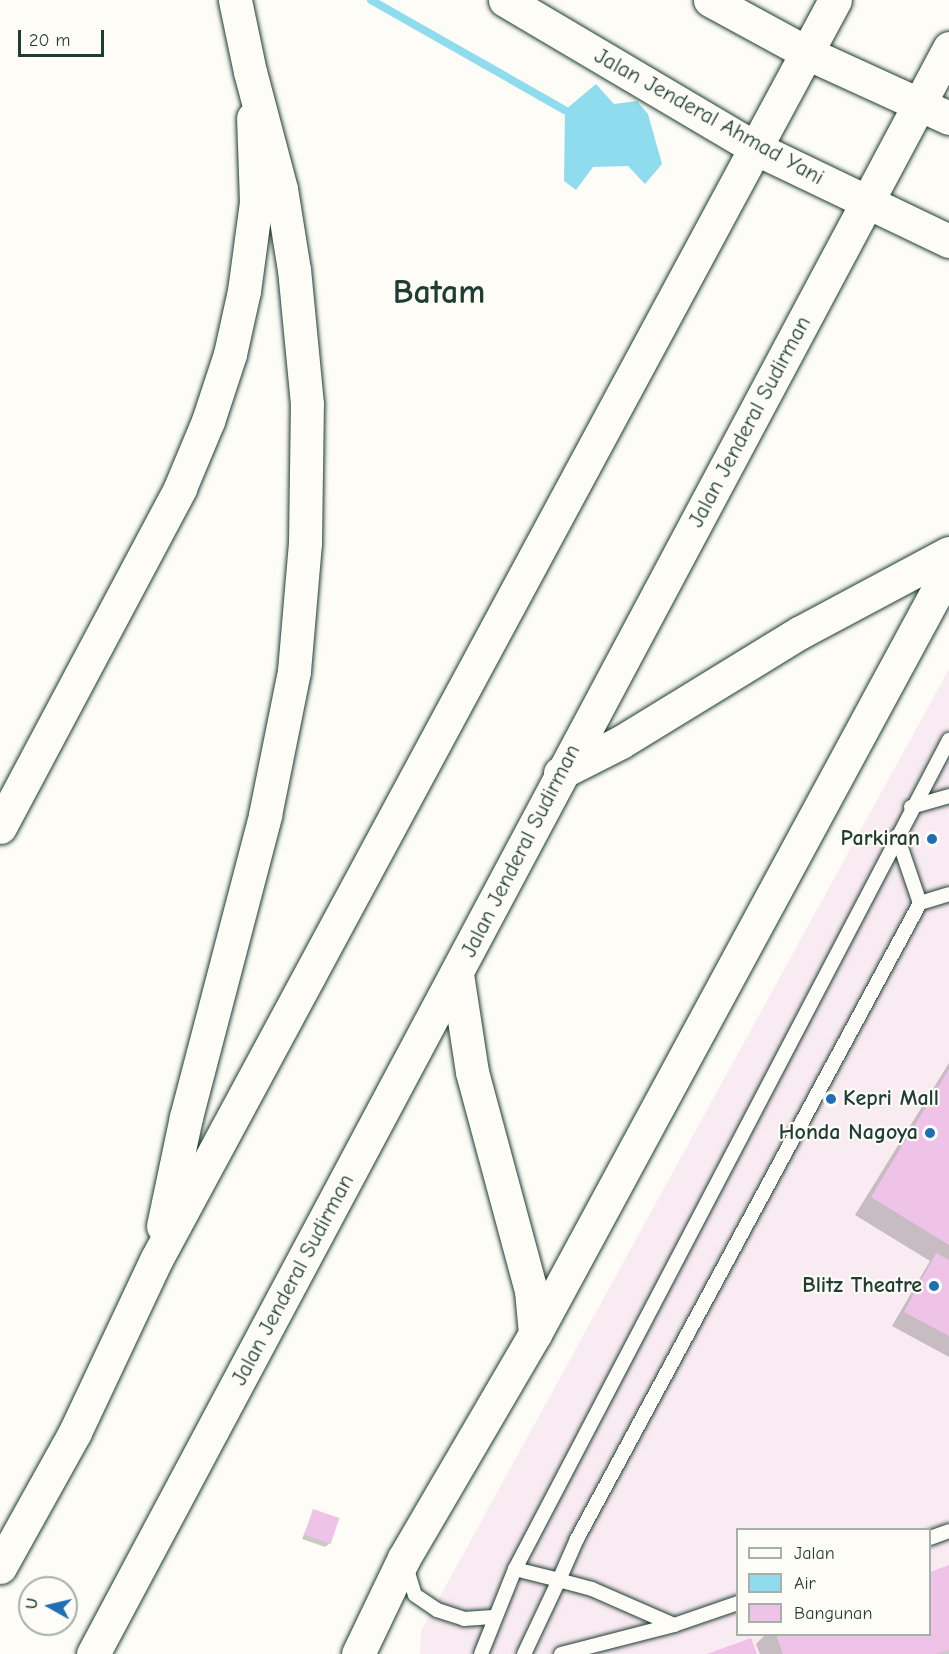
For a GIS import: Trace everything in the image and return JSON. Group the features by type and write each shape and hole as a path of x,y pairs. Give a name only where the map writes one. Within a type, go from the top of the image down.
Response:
{"main road":[{"path":"156,1260 186,1117 265,815 294,671 305,543 307,405 294,270 281,189 250,72 235,0"},
{"name":"Jalan Jenderal Ahmad Yani","path":"505,0 757,149 949,241"},
{"path":"710,0 809,54 917,101 949,118"},
{"path":"0,1567 75,1432 156,1260 809,54 835,0"},
{"name":"Jalan Jenderal Sudirman","path":"93,1654 457,974 560,773 869,204 917,101 949,48"},
{"path":"0,828 180,488 208,421 230,354 244,291 256,202 250,72"},
{"path":"560,773 621,742 799,633 949,553"},
{"path":"358,1654 404,1558 535,1334 949,569"},
{"path":"457,974 472,1072 531,1290 535,1334"}],"lane":[{"path":"481,1654 493,1617 515,1569 911,807 949,740"},
{"path":"911,807 949,796"},
{"path":"897,836 920,903"},
{"path":"524,1654 576,1539 920,903 949,894"},
{"path":"931,1538 949,1531"},
{"path":"404,1558 410,1586 426,1603 464,1619 493,1617"},
{"path":"515,1569 592,1589 675,1624"},
{"path":"561,1654 675,1624 736,1604"}],"shaded area":[{"name":"Kepri Mall","path":"949,669 949,1634 889,1654 420,1654 421,1631"}],"water":[{"path":"596,84 614,104 637,101 648,114 662,164 645,184 628,166 593,167 576,190 564,181 565,110"}],"building":[{"name":"Honda Nagoya","path":"949,1069 949,1245 871,1197"},
{"name":"Blitz Theatre","path":"936,1253 949,1260 949,1336 904,1312"},
{"path":"313,1509 339,1518 331,1544 304,1535"},
{"path":"949,1565 949,1650 936,1654 783,1654 777,1636 931,1636 931,1572"},
{"path":"751,1638 757,1654 707,1654"}],"waterway":[{"path":"371,0 565,110"}],"place":[{"name":"Parkiran","path":"932,839"},
{"name":"Kepri Mall","path":"831,1099"},
{"name":"Honda Nagoya","path":"930,1133"},
{"name":"Blitz Theatre","path":"934,1286"}],"district":[{"name":"Batam","path":"439,293"}]}
